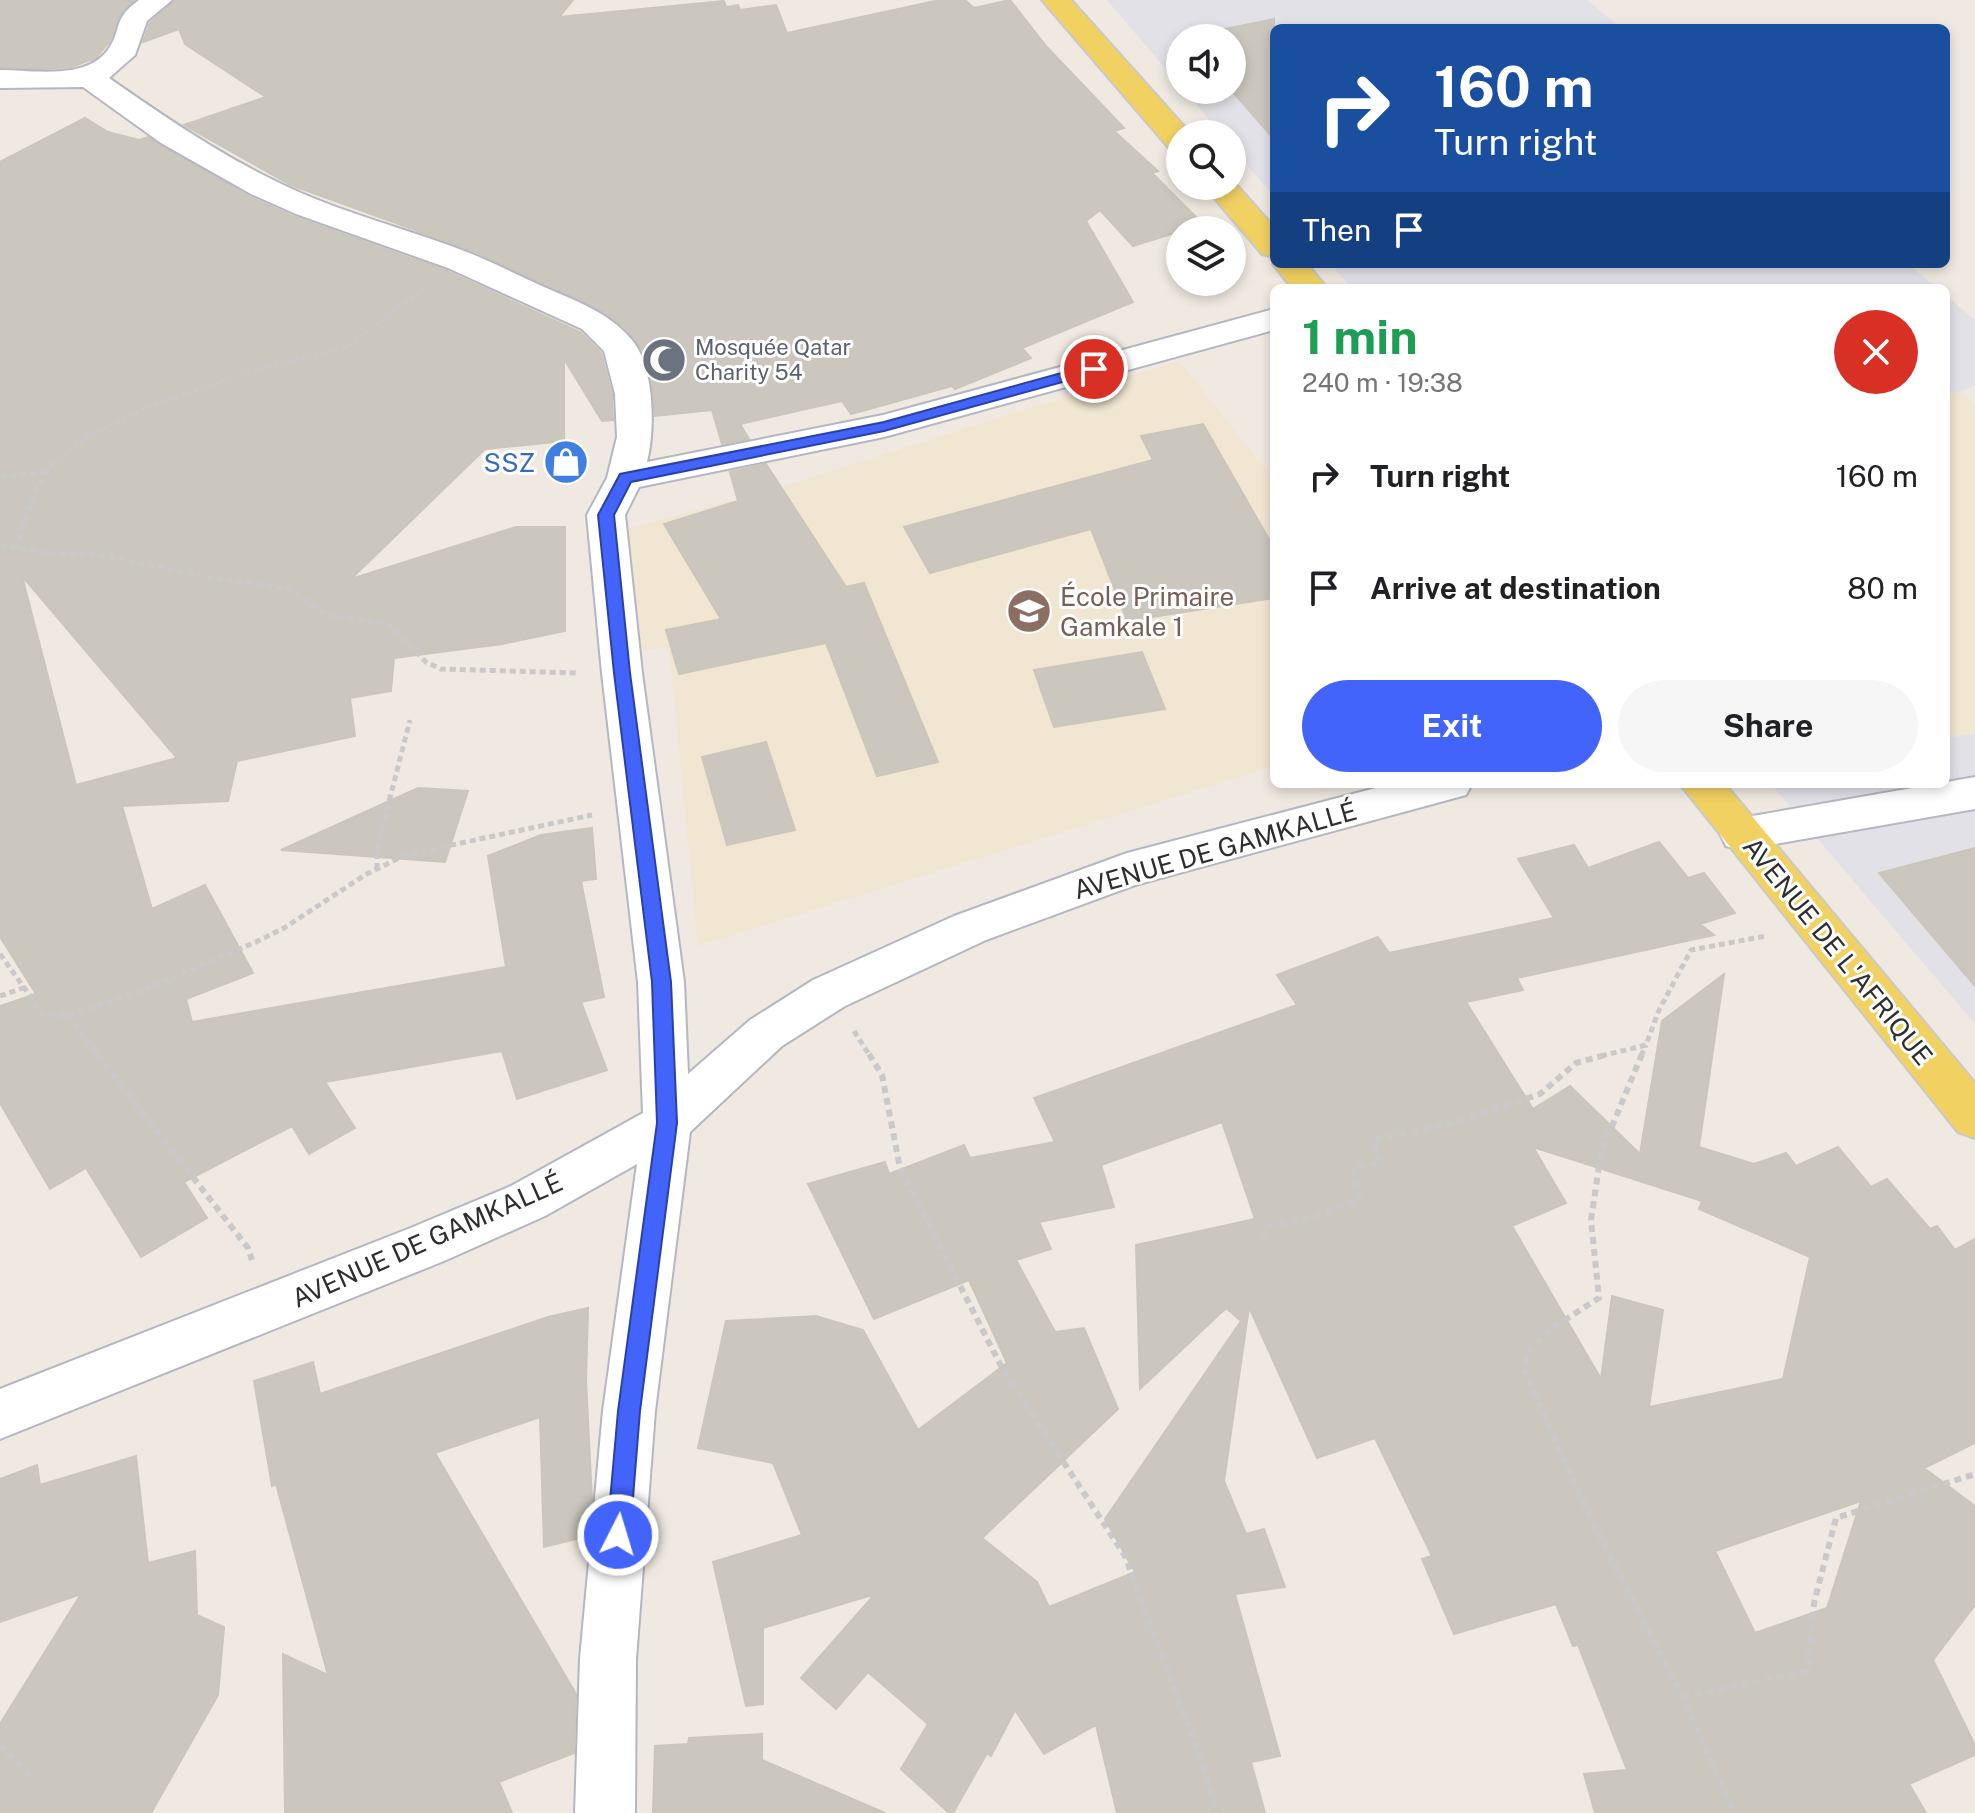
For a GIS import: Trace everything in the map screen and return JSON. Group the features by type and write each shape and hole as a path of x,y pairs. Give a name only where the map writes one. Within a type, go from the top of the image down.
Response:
{"main road":[{"path":"1056,0 1166,125"},
{"path":"1232,200 1270,242"},
{"path":"1292,268 1306,284"},
{"name":"AVENUE DE L'AFRIQUE","path":"1704,788 1975,1118"}],"street":[{"path":"90,78 120,55 134,17 158,0"},
{"path":"0,79 90,78 172,136 262,187 307,207 460,261 594,322 620,347 633,394 635,437 625,478 606,515 622,673 661,982 667,1123 627,1426 608,1659 605,1813"},
{"path":"625,478 884,426 1270,320"},
{"name":"AVENUE DE GAMKALLÉ","path":"0,1414 269,1309 528,1201 667,1123 766,1033 829,993 970,928 1127,870 1436,788"},
{"path":"1741,834 1975,793"}],"path":[{"path":"16,549 44,472 81,440 149,409 257,370 348,347 460,261"},
{"path":"0,477 44,472"},
{"path":"0,545 45,553 95,554 219,579 290,589 326,615 388,624 426,662 441,669 622,673"},
{"path":"377,869 377,848 410,720"},
{"path":"0,954 43,1014 67,1016 138,992 256,942 405,855 640,804"},
{"path":"1734,1813 1683,1697 1589,1515 1525,1372 1528,1352 1543,1337 1599,1298 1591,1220 1601,1153 1659,1010 1691,950 1818,927"},
{"path":"0,996 26,987"},
{"path":"829,993 882,1075 900,1168 1002,1368 1125,1556 1199,1754 1217,1813"},
{"path":"67,1016 248,1248 269,1309"},
{"path":"1262,1237 1268,1226 1316,1216 1359,1199 1354,1167 1379,1164 1374,1140 1460,1121 1540,1094 1576,1063 1646,1045"},
{"path":"1683,1697 1808,1671 1814,1603 1836,1518 1975,1474"},
{"path":"0,1745 33,1779"}],"shaded area":[{"path":"1107,0 1587,0 1616,24 1270,24 1270,192 1246,164 1246,120 1209,120 1196,104 1246,104 1246,24 1166,24 1166,70"},
{"path":"1334,268 1913,268 1932,284 1348,284"},
{"path":"1950,299 1975,320 1975,386 1961,391 1975,407 1975,1024 1774,788 1950,788"},
{"path":"1179,361 1270,475 1270,767 698,946 669,647 633,651 628,529 781,487"},
{"path":"1961,391 1975,407 1975,734 1950,737 1950,394"}],"building":[{"path":"0,0 134,0 122,12 109,42 96,58 71,67 42,69 0,67"},
{"path":"175,0 573,0 559,17 724,1 726,7 738,5 740,10 776,5 787,33 940,0 965,0 974,8 1010,0 1046,46 1124,128 1114,131 1158,171 1152,173 1166,187 1166,200 1179,200 1195,216 1166,216 1166,236 1133,246 1100,210 1086,221 1133,302 1022,348 1031,358 955,389 952,386 851,414 842,401 740,424 749,439 722,444 712,410 655,416 652,380 642,350 624,327 603,312 473,251 291,185 184,125 266,97 185,44 179,29 143,42 150,23"},
{"path":"1274,19 1274,24 1270,24 1270,134 1243,104 1246,104 1246,25"},
{"path":"85,118 108,132 139,140 148,137 250,197 295,217 447,271 580,332 601,353 612,394 613,420 602,421 564,359 564,441 485,449 351,579 516,527 565,527 565,631 502,644 394,658 391,691 350,698 355,736 237,761 228,801 122,806 152,909 205,885 253,973 186,999 192,1022 506,967 488,856 541,835 592,828 596,879 581,881 604,997 581,1002 607,1070 517,1099 502,1051 325,1082 355,1128 309,1154 292,1126 184,1182 207,1218 141,1257 86,1168 50,1189 0,1103 0,1006 36,994 0,937 0,162","holes":["22,576 177,758 76,785"]},
{"path":"1203,424 1270,541 1270,599 1127,621 1091,529 930,573 904,527 1153,460 1141,436"},
{"path":"766,464 846,587 864,583 938,762 877,776 826,643 679,674 666,630 721,619 664,524 738,501 730,472"},
{"path":"1142,652 1165,709 1054,727 1034,670"},
{"path":"766,742 795,830 727,845 702,757"},
{"path":"418,788 468,791 445,862 281,850"},
{"path":"1659,842 1688,878 1704,873 1735,913 1700,924 1714,935 1517,978 1523,990 1466,1002 1533,1109 1570,1086 1640,1154 1662,1021 1724,974 1699,1147 1754,1164 1786,1153 1796,1166 1838,1147 1871,1187 1887,1179 1930,1229 1937,1226 1955,1250 1975,1239 1975,1443 1924,1468 1975,1506 1975,1605 1933,1660 1975,1745 1975,1755 1909,1784 1926,1813 1595,1813 1584,1774 1627,1770 1578,1645 1573,1646 1556,1604 1454,1634 1422,1559 1432,1556 1375,1438 1317,1458 1249,1307 1224,1481 1246,1534 1264,1529 1285,1587 1235,1594 1280,1756 1251,1762 1265,1813 1117,1813 1096,1725 1044,1754 1015,1710 991,1756 987,1753 953,1813 949,1813 901,1769 928,1724 868,1672 836,1709 801,1678 875,1594 763,1628 763,1704 746,1706 713,1562 802,1535 773,1463 698,1448 726,1321 816,1316 863,1330 918,1430 1007,1363 969,1280 874,1319 808,1184 885,1162 889,1174 964,1145 970,1158 1055,1142 1034,1098 1297,1005 1277,975 1378,937 1389,953 1554,918 1518,859 1574,845 1588,868","holes":["1222,1122 1255,1219 1136,1245 1140,1389 1226,1308 1241,1321 1105,1519 1135,1572 1049,1607 1037,1582 982,1538 1118,1409 1084,1328 1055,1332 1016,1260 1051,1249 1039,1222 1114,1207 1101,1165","1533,1147 1702,1201 1699,1209 1810,1257 1783,1379 1649,1407 1663,1310 1612,1296 1601,1379 1512,1226 1566,1203","1861,1501 1827,1608 1755,1633 1715,1551"]},
{"path":"1975,848 1975,986 1879,873"},
{"path":"588,1308 586,1380 592,1500 588,1536 544,1547 540,1417 435,1453 576,1694 574,1753 499,1782 512,1813 285,1813 283,1654 328,1675 276,1484 272,1486 254,1381 313,1362 320,1394 548,1317"},
{"path":"136,1456 148,1563 195,1551 197,1615 224,1627 218,1695 151,1813 0,1813 0,1724 81,1594 0,1622 0,1479 37,1465 40,1485"},
{"path":"762,1734 762,1760 885,1813 653,1813 655,1746 688,1744 689,1738"}],"place":[{"name":"Mosquée Qatar Charity 54","path":"664,360"},
{"name":"SSZ","path":"566,462"},
{"name":"École Primaire Gamkale 1","path":"1029,611"}],"route":[{"path":"618,1535 629,1411 667,1123 661,982 622,673 606,515 625,478 884,426 1094,369"}]}
